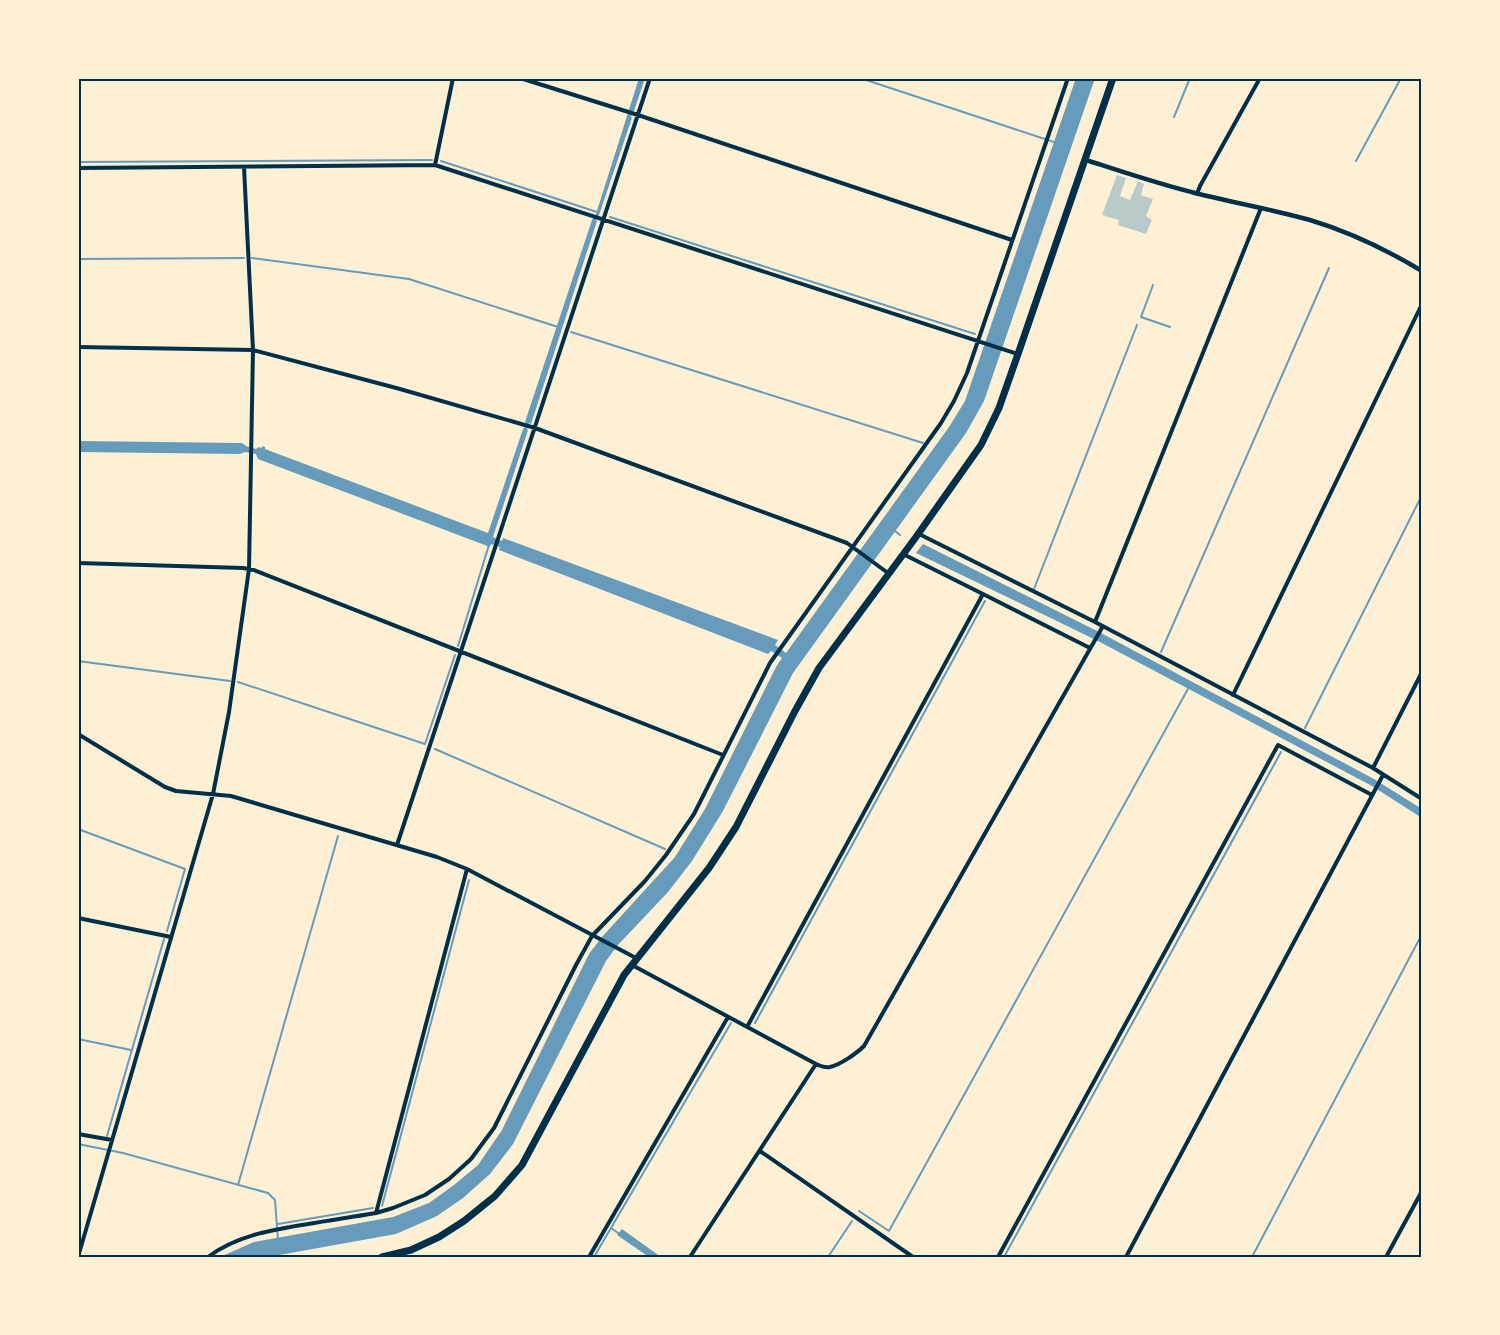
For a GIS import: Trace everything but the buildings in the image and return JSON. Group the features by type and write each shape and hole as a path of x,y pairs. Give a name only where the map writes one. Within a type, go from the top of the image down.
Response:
{"highway":[{"path":"382,1257 414,1253 464,1221 495,1196 522,1165 624,975 709,868 736,827 819,668 981,445 999,408 1113,78"}],"street":[{"path":"435,165 453,78"},
{"path":"520,78 1012,240"},
{"path":"397,845 498,538 529,426 604,219 635,115 650,78"},
{"path":"208,1257 242,1238 274,1230 376,1213 425,1195 449,1179 471,1159 494,1128 576,964 593,936 645,881 694,814 775,654 854,548 950,409 980,341 1068,78"},
{"path":"1197,194 1260,78"},
{"path":"1086,160 1197,194 1310,220 1354,236 1422,270"},
{"path":"78,168 435,165 1018,354"},
{"path":"78,1257 213,794 229,712 249,569 253,350 244,167"},
{"path":"1095,622 1261,208"},
{"path":"1233,695 1422,304"},
{"path":"78,347 253,350 411,392 529,426 847,543 888,573"},
{"path":"917,535 1095,622 1102,628 1373,768 1382,777 1422,799"},
{"path":"904,553 1090,648"},
{"path":"78,563 249,569 723,755"},
{"path":"747,1027 983,594"},
{"path":"78,734 165,787 176,791 231,796 437,857 467,869 622,952 633,961 728,1017 816,1064 828,1068 835,1066 864,1046 1102,628"},
{"path":"1373,768 1422,672"},
{"path":"998,1257 1278,745 1373,794"},
{"path":"1126,1257 1382,777"},
{"path":"376,1213 467,869"},
{"path":"78,918 171,936"},
{"path":"589,1257 728,1017"},
{"path":"690,1257 816,1064"},
{"path":"78,1134 112,1140"},
{"path":"760,1151 913,1257"},
{"path":"1386,1257 1422,1191"}],"shaded area":[{"path":"1117,175 1126,178 1120,196 1130,200 1138,181 1144,184 1141,195 1153,199 1146,216 1152,220 1146,234 1118,225 1119,220 1102,215"}],"water":[{"path":"639,78 645,78 493,537 502,541 503,538 778,640 775,645 786,653 949,427 965,401 1076,78 1095,78 984,401 966,433 793,673 723,811 692,861 668,892 617,946 606,961 513,1144 490,1174 463,1198 437,1216 396,1234 268,1257 220,1257 254,1242 393,1217 429,1203 478,1165 502,1130 589,954 675,857 705,809 782,658 771,651 768,654 499,550 500,547 491,544 490,547 258,459 256,454 245,452 240,454 78,452 78,441 242,443 256,449 262,446 488,533 592,220 596,214"},
{"path":"923,544 1101,633 1374,779 1422,809 1422,818 1372,786 1098,641 916,553"},
{"path":"622,1229 661,1257 649,1257 617,1235"}],"waterway":[{"path":"860,78 1057,143"},
{"path":"1174,117 1190,78"},
{"path":"1356,161 1401,78"},
{"path":"78,162 432,160"},
{"path":"441,161 597,212"},
{"path":"610,217 975,334"},
{"path":"78,259 244,258"},
{"path":"252,258 409,279 558,327"},
{"path":"1161,652 1329,268"},
{"path":"1153,285 1141,317 1170,327"},
{"path":"1034,589 1137,325"},
{"path":"571,332 923,443"},
{"path":"1305,728 1422,495"},
{"path":"895,531 900,535"},
{"path":"458,646 489,545"},
{"path":"755,1023 985,601"},
{"path":"238,682 425,744 455,655"},
{"path":"78,661 230,681"},
{"path":"859,1211 889,1231 1189,687"},
{"path":"435,749 665,849"},
{"path":"1004,1257 1281,752"},
{"path":"78,829 185,869 167,931"},
{"path":"238,1185 338,836"},
{"path":"382,1206 469,880"},
{"path":"1252,1257 1422,934"},
{"path":"107,1136 164,939"},
{"path":"594,1257 731,1023"},
{"path":"78,1039 131,1050"},
{"path":"78,1144 123,1153 268,1193 275,1200 278,1240"},
{"path":"278,1224 373,1208"},
{"path":"828,1257 852,1221"},
{"path":"611,1228 621,1235"}]}
